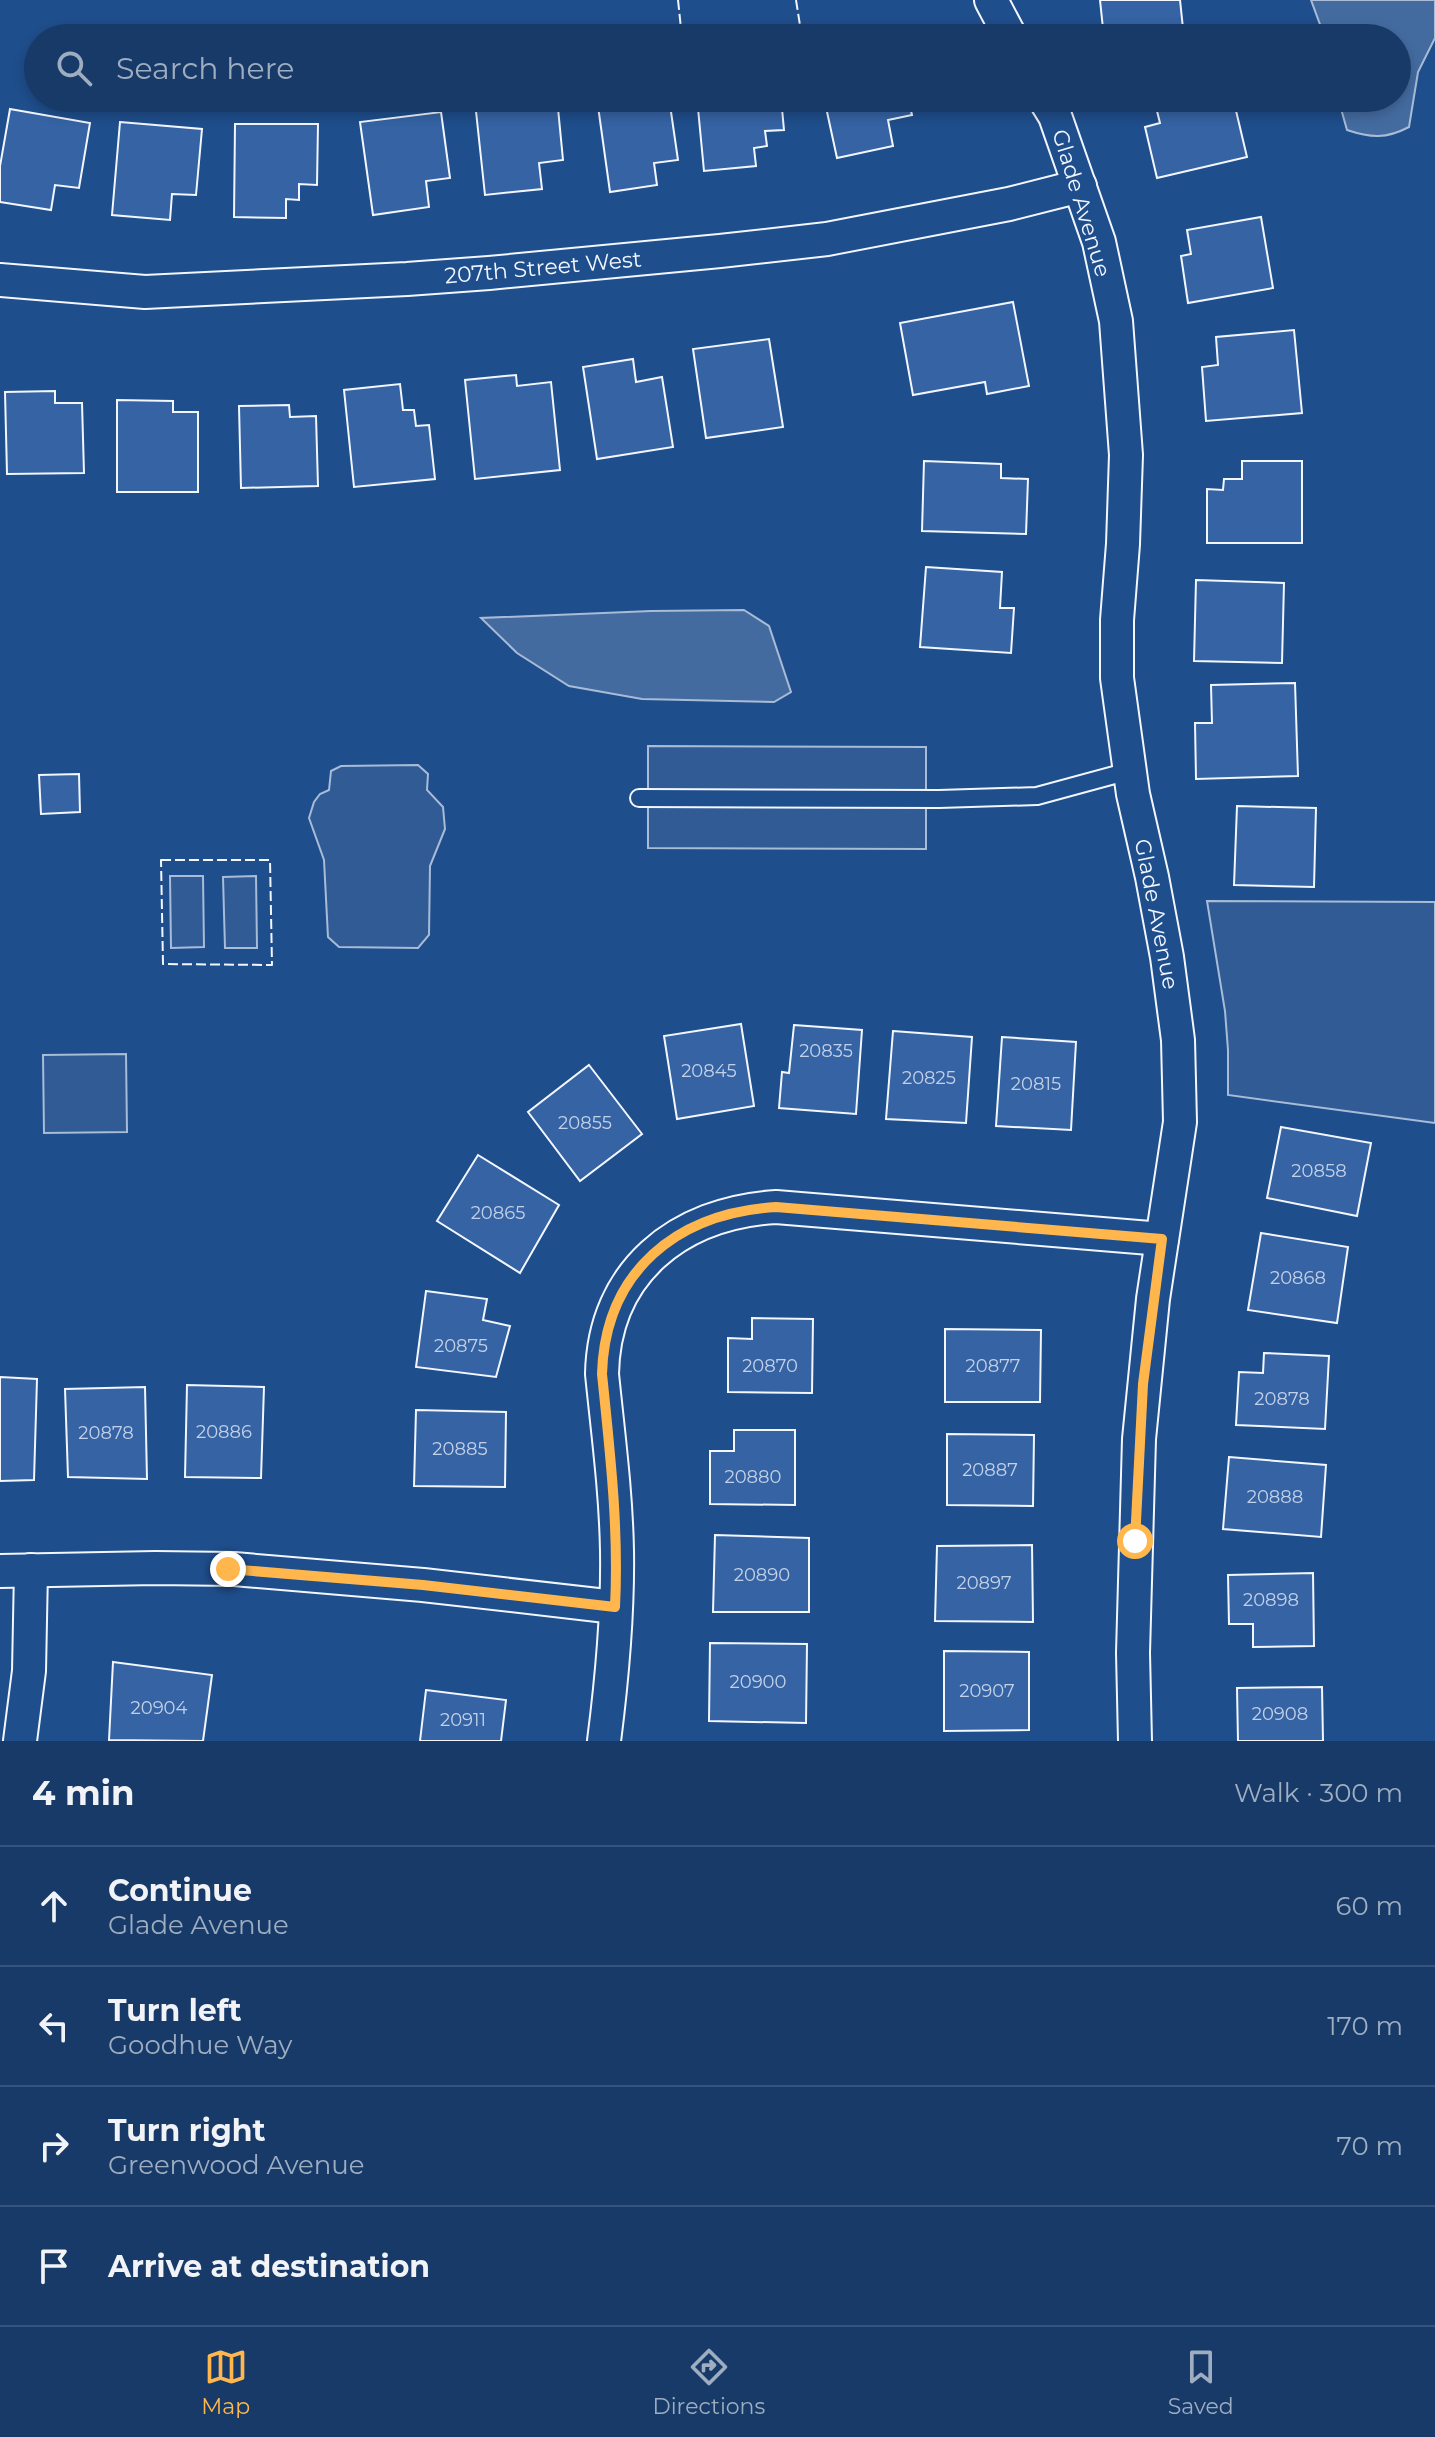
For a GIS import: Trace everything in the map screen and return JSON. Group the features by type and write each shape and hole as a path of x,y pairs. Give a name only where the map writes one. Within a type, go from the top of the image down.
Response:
{"street":[{"path":"991,0 1004,24"},
{"name":"Glade Avenue","path":"1053,112 1099,242 1116,321 1126,455 1117,678 1129,771 1167,957 1178,1040 1180,1122 1143,1380 1133,1653 1135,1741"},
{"name":"207th Street West","path":"0,280 145,292 489,273 827,239 1009,204 1080,186"},
{"path":"604,1741 617,1553 602,1353 617,1305 627,1287 659,1248 674,1236 713,1217 776,1207 1162,1239"},
{"path":"20,1741 30,1656 16,1571 234,1569 423,1585 615,1607"}],"lane":[{"path":"639,798 939,799 1037,796 1129,771"}],"shaded area":[{"path":"1311,0 1435,0 1435,38 1418,72 1409,127 1393,134 1364,135 1347,130 1342,112 1411,112 1411,24 1320,24"},
{"path":"744,610 769,626 791,692 774,702 642,699 569,686 517,653 481,618 651,611"},
{"path":"648,746 926,747 926,849 648,848"},
{"path":"418,765 428,774 427,790 443,807 445,829 430,866 429,935 418,948 339,947 328,937 324,860 309,818 314,802 320,794 329,790 331,771 341,766"},
{"path":"170,876 203,876 204,947 171,948"},
{"path":"256,876 257,948 225,948 223,877"},
{"path":"1207,901 1435,902 1435,1123 1228,1095 1225,1011"},
{"path":"126,1054 127,1132 44,1133 43,1055"}],"building":[{"path":"1100,0 1180,0 1183,24 1103,24"},
{"path":"10,109 90,123 79,188 55,185 51,210 0,202 0,166"},
{"path":"441,112 450,178 426,181 429,207 373,215 360,122"},
{"path":"476,112 558,112 563,160 539,163 542,189 485,195"},
{"path":"599,112 671,112 678,160 654,163 657,185 610,192"},
{"path":"698,112 782,112 784,130 765,131 767,146 754,148 756,166 704,171"},
{"path":"827,112 911,112 912,115 888,120 893,146 837,158"},
{"path":"1157,112 1236,112 1247,157 1157,178 1145,127 1160,123"},
{"path":"120,122 202,129 196,195 172,194 170,220 112,215"},
{"path":"235,124 318,124 317,185 299,184 299,200 286,199 286,218 234,217"},
{"path":"1261,217 1273,288 1188,303 1181,256 1191,254 1187,230"},
{"path":"1013,302 1029,386 987,394 985,382 913,395 900,323"},
{"path":"1294,330 1302,413 1206,421 1202,367 1218,365 1216,337"},
{"path":"769,339 783,427 706,438 693,349"},
{"path":"633,359 636,382 662,377 673,447 597,459 583,367"},
{"path":"516,375 517,386 551,382 560,470 475,479 465,380"},
{"path":"400,384 403,410 414,410 416,426 429,425 435,479 354,487 344,390"},
{"path":"55,391 55,403 82,403 84,473 7,474 5,392"},
{"path":"117,400 173,401 173,412 198,412 198,492 117,492"},
{"path":"289,405 290,417 316,416 318,486 241,488 239,406"},
{"path":"924,461 1001,464 1001,478 1028,479 1026,534 922,531"},
{"path":"1242,461 1302,461 1302,543 1207,543 1207,489 1223,490 1224,479 1242,479"},
{"path":"926,567 1002,572 1000,608 1014,608 1011,653 920,647"},
{"path":"1196,580 1284,583 1282,663 1194,661"},
{"path":"1295,683 1298,776 1196,779 1195,723 1212,723 1211,685"},
{"path":"79,774 80,812 41,814 39,775"},
{"path":"1237,806 1316,808 1314,887 1234,885"},
{"path":"741,1024 754,1106 677,1119 664,1036"},
{"path":"794,1025 862,1030 856,1114 779,1108 782,1072 789,1073"},
{"path":"893,1031 972,1037 966,1123 886,1119"},
{"path":"1002,1037 1076,1042 1071,1130 996,1126"},
{"path":"589,1065 642,1134 580,1181 528,1112"},
{"path":"1281,1127 1371,1143 1357,1216 1267,1198"},
{"path":"478,1155 559,1205 520,1273 437,1221"},
{"path":"1261,1233 1348,1247 1337,1323 1248,1310"},
{"path":"426,1291 487,1299 483,1320 510,1326 496,1377 416,1367"},
{"path":"752,1318 813,1319 812,1393 728,1392 728,1338 752,1339"},
{"path":"945,1329 1041,1330 1040,1402 945,1402"},
{"path":"1264,1353 1329,1356 1325,1429 1236,1425 1239,1372 1263,1373"},
{"path":"0,1377 37,1379 34,1480 0,1481"},
{"path":"187,1385 264,1387 261,1478 185,1477"},
{"path":"145,1387 147,1479 68,1477 65,1389"},
{"path":"416,1410 506,1412 505,1487 414,1486"},
{"path":"734,1430 795,1430 795,1505 710,1504 710,1451 734,1451"},
{"path":"947,1434 1034,1435 1033,1506 947,1505"},
{"path":"1229,1457 1326,1465 1321,1537 1223,1529"},
{"path":"715,1535 809,1538 809,1612 713,1612"},
{"path":"1032,1545 1033,1622 935,1621 937,1546"},
{"path":"1313,1573 1314,1646 1253,1647 1253,1624 1229,1624 1228,1575"},
{"path":"710,1643 807,1644 806,1723 709,1721"},
{"path":"944,1651 1029,1652 1029,1730 944,1731"},
{"path":"113,1662 212,1675 203,1741 109,1740"},
{"path":"1322,1687 1323,1741 1238,1741 1237,1688"},
{"path":"426,1690 506,1700 501,1741 420,1741"}],"fence":[{"path":"678,0 681,24"},
{"path":"796,0 800,24"},
{"path":"161,860 270,860 272,965 163,964 161,860"}],"route":[{"path":"228,1569 423,1585 615,1607 615,1505 602,1353 617,1305 643,1265 674,1236 713,1217 776,1207 1162,1239 1143,1384 1135,1541"}]}
